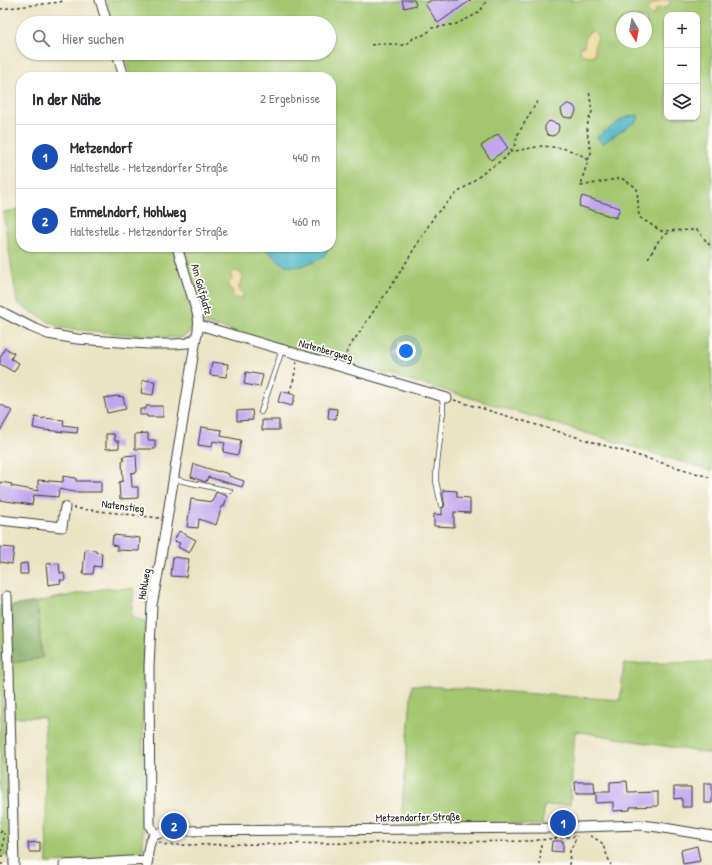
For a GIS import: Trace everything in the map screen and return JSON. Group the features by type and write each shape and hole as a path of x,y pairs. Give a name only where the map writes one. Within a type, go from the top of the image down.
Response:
{"street":[{"path":"100,0 105,16"},
{"path":"119,60 123,72"},
{"name":"Am Golfplatz","path":"179,252 198,316 199,331 196,338"},
{"path":"0,311 48,334 76,339 148,344 175,344 188,343 196,338"},
{"name":"Natenbergweg","path":"199,325 444,397"},
{"name":"Hohlweg","path":"155,836 150,826 149,667 152,605 196,338"},
{"path":"0,520 62,527 65,507"},
{"path":"7,596 14,865"},
{"name":"Metzendorfer Straße","path":"155,836 173,831 586,831 646,826 712,836"},
{"path":"64,865 148,862 150,842 155,836"}],"lane":[{"path":"261,412 282,350"},
{"path":"441,505 436,482 436,474 444,397"},
{"path":"173,479 230,491"}],"path":[{"path":"0,9 60,2 65,0"},
{"path":"371,45 403,45 410,42 413,38 427,33 432,28 456,24 472,17 481,10 485,0"},
{"path":"589,90 592,112 588,121 587,132 591,154 581,186 621,178 637,188 639,217 661,231 697,230 712,248"},
{"path":"340,366 348,349 397,277 435,215 456,194 504,159 514,147 518,134 538,100"},
{"path":"510,152 542,146 562,148 583,156 588,161"},
{"path":"648,258 658,241 672,231"},
{"path":"289,393 299,354"},
{"path":"444,397 712,478"},
{"name":"Natenstieg","path":"77,508 167,519"},
{"path":"0,834 4,829 3,849 0,851"},
{"path":"155,836 159,842 166,845 530,841 577,836 586,831 602,843 611,865"},
{"path":"569,865 570,851 577,836"},
{"path":"540,865 541,840"},
{"path":"0,856 5,856"}],"green space":[{"path":"106,0 712,0 712,471 451,392 204,323 181,338 60,328 17,303 3,212 16,210 16,252 336,252 336,72 129,72 125,60 336,60 336,16 112,16"},
{"path":"106,588 134,589 131,617 146,623 143,693 143,849 141,854 135,859 47,863 44,717 11,717 12,663 42,658 37,602"},
{"path":"37,602 42,658 12,663 11,606"},
{"path":"0,605 8,606 4,712 11,855 0,855"},
{"path":"712,662 712,754 575,731 570,804 544,806 543,825 401,823 412,685 620,700 624,664"}],"sand":[{"path":"661,0 669,0 670,2 666,7 656,9 654,15 652,15 652,12 648,12 648,7"},
{"path":"593,31 598,38 594,47 594,55 584,55 580,52 580,47 584,46 588,33"},
{"path":"236,271 242,274 243,278 239,289 243,295 242,298 239,299 232,296 233,291 228,284 232,280 231,273"},
{"path":"403,339 407,342 408,346 404,350 402,357 397,358 393,356 393,350 398,349 398,342"}],"water":[{"path":"637,115 639,116 638,120 602,144 597,137 624,118"},
{"path":"269,252 327,252 317,261 298,267 284,265"}],"building":[{"path":"402,0 414,0 416,5 404,8"},
{"path":"431,0 471,0 438,23 425,4"},
{"path":"567,104 574,106 576,110 572,118 564,117 562,114 561,109"},
{"path":"549,121 558,124 559,127 558,132 552,136 548,135 545,131 545,126"},
{"path":"498,134 508,148 491,160 481,146"},
{"path":"582,196 620,208 616,218 579,206"},
{"path":"5,348 14,353 11,359 19,363 14,372 0,364 0,358"},
{"path":"212,362 228,364 226,377 210,375"},
{"path":"246,372 263,375 260,387 244,384"},
{"path":"143,380 155,381 153,395 141,393"},
{"path":"281,391 295,395 292,406 278,402"},
{"path":"117,396 123,397 126,409 107,413 104,398"},
{"path":"0,404 12,411 0,431"},
{"path":"146,406 163,406 163,417 147,417 147,415 140,415 140,409 146,409"},
{"path":"329,408 337,409 336,419 328,418"},
{"path":"252,410 253,420 237,421 237,411"},
{"path":"35,417 64,420 63,425 78,427 77,433 33,428"},
{"path":"262,420 279,420 279,430 262,430"},
{"path":"201,427 222,430 221,436 241,440 238,455 223,452 225,443 213,441 212,447 198,445"},
{"path":"148,433 148,440 155,440 155,449 135,449 135,434"},
{"path":"106,434 114,434 115,441 119,441 119,448 106,449"},
{"path":"136,455 137,472 131,473 132,487 138,487 138,498 120,499 119,482 123,481 123,456"},
{"path":"194,464 229,474 229,476 244,481 242,487 208,477 206,482 191,477"},
{"path":"63,476 76,478 76,481 101,481 101,492 74,492 59,489 58,497 34,495 32,505 0,500 0,482 12,484 11,486 38,491 38,480 63,482"},
{"path":"443,490 457,491 457,497 470,498 470,513 454,512 454,527 434,526 434,514 442,515 442,508 445,506"},
{"path":"216,492 227,496 216,525 199,519 198,528 187,527 191,499 212,502"},
{"path":"179,531 196,540 189,553 178,547 180,543 174,541"},
{"path":"113,535 140,538 139,551 117,550 117,546 112,545"},
{"path":"0,547 14,548 12,564 0,562"},
{"path":"85,549 96,550 95,552 102,553 101,567 94,566 93,574 83,574"},
{"path":"173,557 189,559 186,577 171,576"},
{"path":"27,563 28,574 20,574 20,564"},
{"path":"59,563 60,573 64,573 65,580 60,580 61,583 48,585 46,564"},
{"path":"627,781 628,793 658,792 658,806 630,807 630,810 613,811 613,802 596,803 596,792 610,792 610,782"},
{"path":"575,782 594,782 595,794 576,794"},
{"path":"704,783 712,783 712,803 704,803"},
{"path":"674,787 691,787 691,807 682,807 682,798 674,799"},
{"path":"552,841 563,841 563,852 551,851"},
{"path":"40,842 40,852 29,852 28,843"},
{"path":"697,846 700,861 683,864 681,850"}],"place":[{"name":"Metzendorf","path":"563,823"},
{"name":"Emmelndorf, Hohlweg","path":"174,826"}]}
